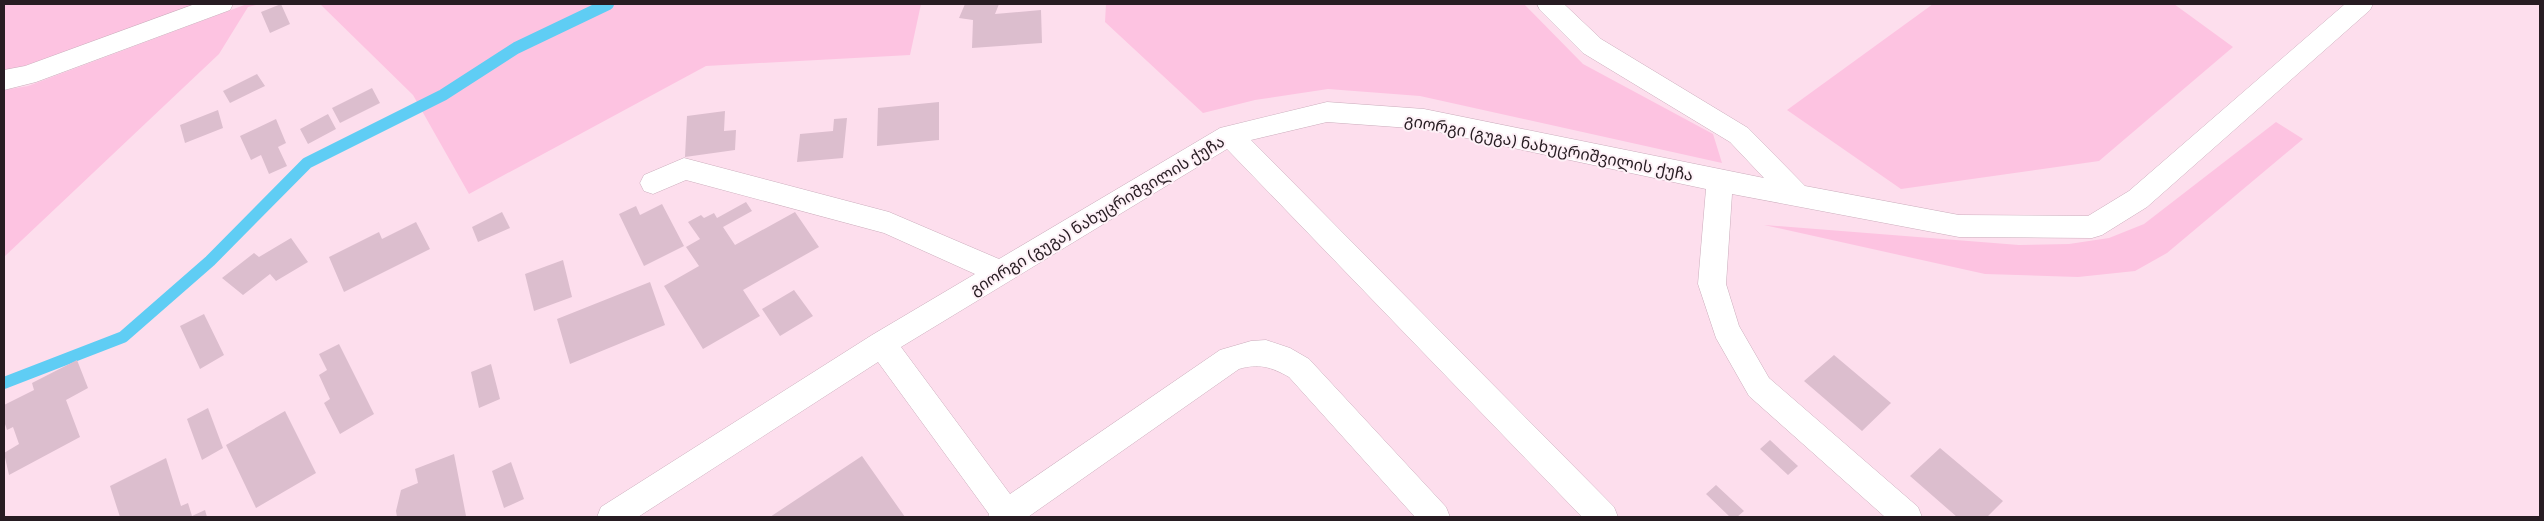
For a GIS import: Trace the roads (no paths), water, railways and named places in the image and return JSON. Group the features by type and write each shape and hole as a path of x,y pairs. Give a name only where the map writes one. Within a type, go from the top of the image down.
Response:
{"street":[{"path":"4,80 36,72 221,4"},
{"path":"1549,4 1592,46 1739,135 1796,194"},
{"name":"გიორგი (გუგა) ნახუცრიშვილის ქუჩა","path":"612,517 882,344 1230,135 1327,112 1424,120 1720,181 1959,226 2092,227 2138,199 2361,4"},
{"path":"1230,135 1603,517"},
{"path":"653,182 684,169 889,223 1001,273"},
{"path":"1720,181 1712,284 1726,329 1759,388 1907,517"},
{"path":"882,344 1006,516 1230,359 1255,351 1274,354 1299,368 1435,517"}],"waterway":[{"path":"4,383 123,337 210,261 307,163 443,95 516,48 608,4"}]}
